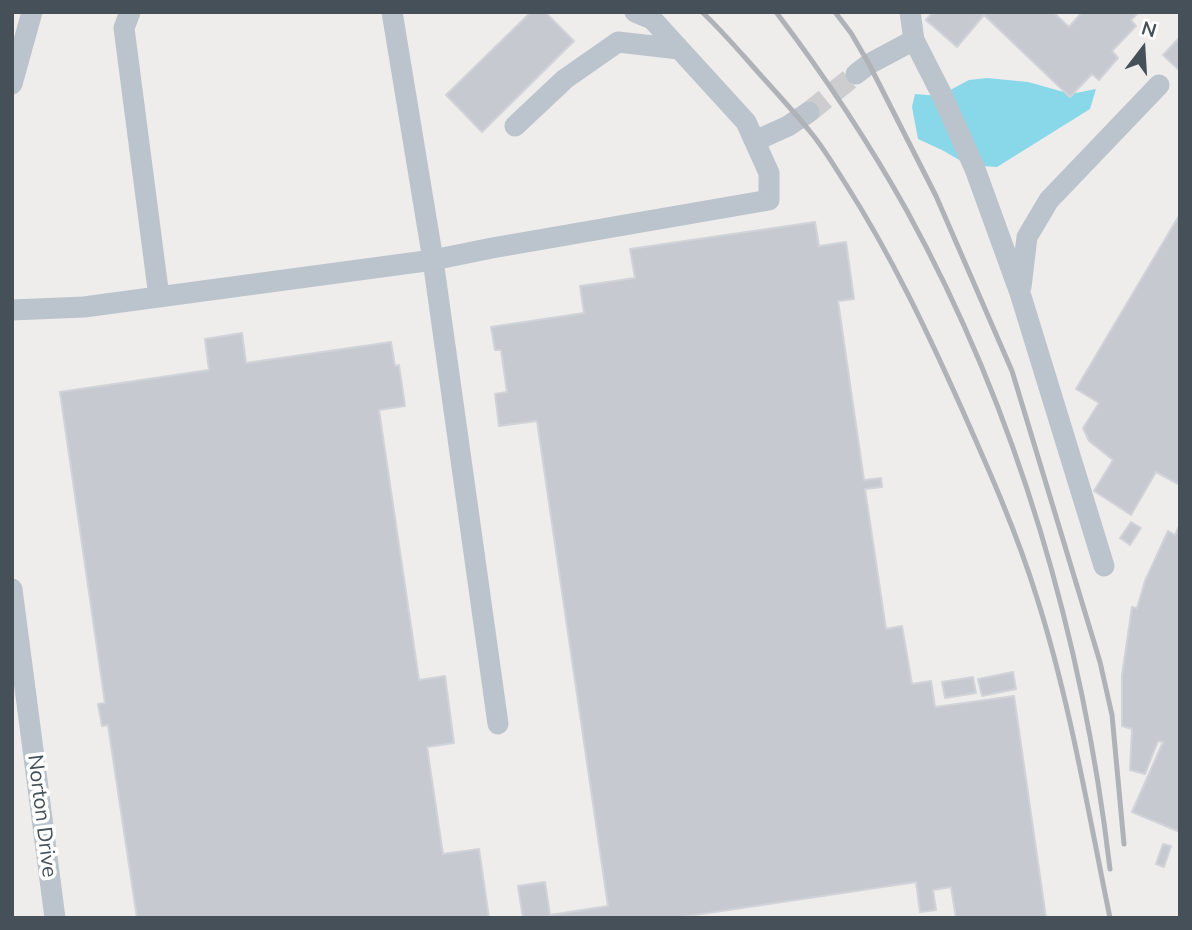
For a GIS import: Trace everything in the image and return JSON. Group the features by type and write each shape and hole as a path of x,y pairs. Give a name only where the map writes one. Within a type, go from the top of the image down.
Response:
{"street":[{"path":"12,84 32,12"},
{"path":"130,12 124,27 159,297"},
{"path":"392,12 433,260 498,724"},
{"path":"12,310 84,307 433,260 769,200 769,173 746,122 652,19 635,12"},
{"path":"910,12 914,40 975,169 1020,293 1104,566"},
{"path":"856,74 914,40"},
{"path":"515,126 565,79 618,42 679,49"},
{"path":"1020,293 1027,237 1049,200 1158,85"},
{"path":"755,141 788,126 809,112"},
{"name":"Norton Drive","path":"12,589 55,918"}],"water":[{"path":"987,78 1028,82 1071,94 1096,89 1090,109 997,167 968,165 918,139 912,107 915,94 939,96 969,80"}],"building":[{"path":"531,12 545,12 574,41 482,132 446,95"},
{"path":"933,12 1053,12 1069,27 1082,12 1139,12 1131,20 1136,26 1112,51 1118,58 1099,80 1092,74 1070,97 984,15 957,47 926,20"},
{"path":"1180,37 1180,71 1163,55"},
{"path":"1180,214 1180,485 1156,472 1131,515 1094,491 1113,460 1089,441 1083,428 1099,403 1076,389"},
{"path":"815,222 819,246 846,242 854,299 838,301 864,480 881,478 882,487 865,489 886,629 902,626 912,684 931,681 935,707 1014,696 1046,918 956,918 951,887 933,890 936,910 920,912 916,882 675,918 523,918 518,886 545,882 550,915 608,906 537,421 499,426 495,394 507,392 501,350 495,350 491,327 584,313 580,286 635,278 630,249"},
{"path":"242,333 246,363 391,342 395,366 399,365 405,406 379,410 419,680 445,676 454,743 427,747 443,854 479,849 489,918 137,918 108,725 102,726 98,704 105,703 60,392 209,370 205,339"},
{"path":"1131,522 1141,528 1130,545 1120,538"},
{"path":"1180,524 1180,832 1132,812 1163,742 1158,741 1145,774 1130,770 1132,729 1122,726 1122,675 1132,607 1137,608 1145,581 1168,531 1175,535"},
{"path":"1013,672 1016,689 982,696 978,679"},
{"path":"973,677 976,693 945,698 942,682"},
{"path":"1163,844 1171,846 1164,867 1156,864"}],"tunnel":[{"path":"809,112 856,74"}],"railway":[{"path":"702,12 817,140 894,267 961,407 1012,526 1049,637 1078,757 1110,918"},
{"path":"776,12 877,159 946,288 982,367 1013,448 1063,613 1083,698 1110,869"},
{"path":"835,12 869,64 936,196 1012,371 1100,662 1112,715 1124,844"}]}
